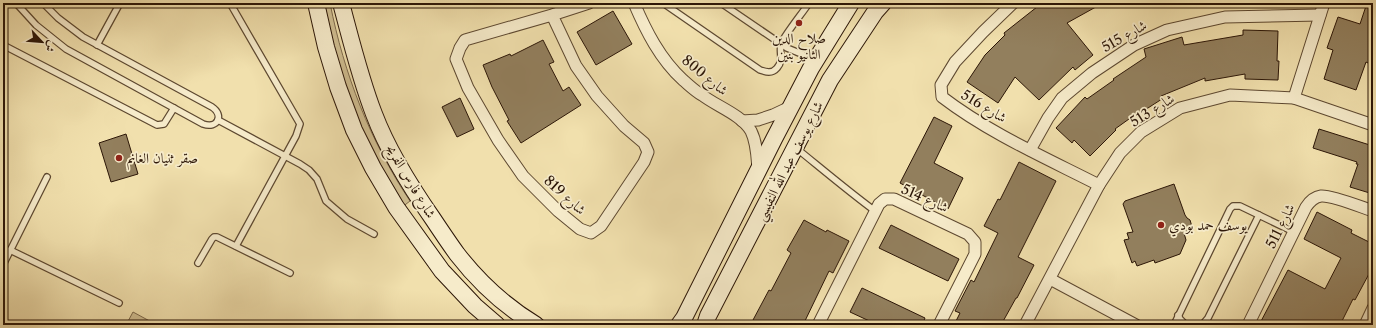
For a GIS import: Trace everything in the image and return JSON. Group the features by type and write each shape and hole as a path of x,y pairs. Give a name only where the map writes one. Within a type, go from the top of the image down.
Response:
{"street":[{"name":"شارع فارس الفريح","path":"316,3 326,47 338,87 354,130 373,168 396,207 442,271 475,306 497,325"},
{"name":"شارع فارس الفريح","path":"341,3 351,42 374,114 391,150 415,193 458,255 474,273 510,307 536,325"},
{"name":"شارع 819","path":"552,15 576,66 597,96 624,126 644,143 648,152 644,162 600,226 591,233 580,229 558,211 523,176 498,140 468,88 456,59 465,40 589,3"},
{"name":"شارع 800","path":"634,3 646,30 659,51 682,79 702,95 742,121 750,131 756,147 758,171"},
{"name":"شارع يوسف عبد الله النفيسي","path":"679,325 684,318 792,106 819,56 851,3"},
{"name":"شارع يوسف عبد الله النفيسي","path":"705,325 708,316 830,80 882,3"},
{"name":"شارع 516","path":"1013,3 955,62 941,85 942,97 961,111 1030,150 1099,185"},
{"path":"1294,98 1324,3"},
{"name":"شارع 515","path":"1030,150 1048,118 1062,98 1092,74 1134,44 1167,30 1225,18 1320,15"},
{"name":"شارع 513","path":"1025,325 1099,185 1120,153 1141,132 1180,108 1230,96 1294,98 1373,125"},
{"path":"742,121 758,120 792,106"},
{"name":"شارع 511","path":"1248,325 1308,203 1318,196 1327,196 1373,211"},
{"name":"شارع 514","path":"818,325 879,204 885,199 894,199 968,234 975,242 975,254 939,325"},
{"path":"1050,279 1123,322 1136,325"},
{"path":"1365,325 1373,308"}],"lane":[{"path":"16,3 26,16 45,34 66,49 203,124 209,126 214,125 218,120 219,115 212,107 97,45 70,28 43,3"},
{"path":"97,45 120,3"},
{"path":"230,3 300,124 299,130 236,246"},
{"path":"663,3 760,70 768,73 777,68 782,57 781,44 809,3"},
{"path":"721,3 795,52 804,55 819,56"},
{"path":"3,45 157,125 164,124 174,108"},
{"path":"218,120 309,170 317,179 326,201 347,219 374,234"},
{"path":"796,148 834,178 845,189 876,211"},
{"path":"3,265 47,177"},
{"path":"1174,325 1232,206 1240,206 1294,232"},
{"path":"1202,325 1208,318 1259,215"},
{"path":"198,263 210,241 214,237 221,238 290,273"},
{"path":"10,250 119,303"},
{"path":"1178,315 1180,320 1186,325"}],"shaded area":[{"path":"318,3 330,3 343,55 360,106 383,155 410,201 401,208 360,136"},
{"path":"133,312 157,325 126,325"}],"building":[{"path":"1042,3 1103,3 1067,23 1093,55 1075,70 1073,67 1039,100 1015,77 998,103 967,82 985,55 1005,35 1004,33"},
{"path":"1367,3 1373,3 1373,47 1368,63 1366,62 1356,90 1324,79 1333,50 1327,48 1338,17 1360,24"},
{"path":"613,11 632,44 596,65 577,32"},
{"path":"1243,30 1278,31 1278,80 1245,79 1245,74 1205,81 1205,78 1161,96 1162,99 1137,115 1136,114 1115,129 1116,130 1090,156 1074,140 1072,143 1056,128 1085,97 1087,99 1114,80 1113,79 1146,57 1144,49 1182,37 1184,45 1243,35"},
{"path":"543,40 554,62 549,64 563,91 569,87 581,105 521,143 507,121 509,120 492,87 483,65 510,54 511,56"},
{"path":"460,98 474,129 457,137 442,107"},
{"path":"934,117 952,126 934,163 963,178 948,209 900,183"},
{"path":"1319,129 1373,146 1373,194 1350,187 1358,164 1356,164 1357,162 1313,148"},
{"name":"صقر ثنيان الغانم","path":"126,134 138,174 111,182 99,143"},
{"path":"1019,162 1056,181 1018,257 1034,265 1001,325 954,325 960,313 955,311 971,280 974,282 998,233 984,226 998,199 1000,200"},
{"name":"يوسف حمد بودي","path":"1174,184 1185,215 1190,220 1193,230 1184,233 1186,240 1180,254 1155,263 1154,260 1137,266 1135,261 1132,263 1124,240 1129,239 1127,233 1133,232 1123,204 1125,201"},
{"path":"1317,212 1352,230 1351,233 1373,244 1373,273 1370,272 1355,300 1353,299 1340,325 1259,325 1288,270 1325,289 1341,258 1304,239"},
{"path":"804,220 826,232 827,230 849,241 833,273 829,271 803,325 763,325 753,320 769,290 771,291 791,253 787,250"},
{"path":"891,225 959,259 948,281 879,248"},
{"path":"862,288 925,318 922,325 878,325 850,312"}],"place":[{"name":"صلاح الدين الثانيو بنين","path":"799,23"},
{"name":"صقر ثنيان الغانم","path":"119,158"},
{"name":"يوسف حمد بودي","path":"1161,225"}]}
